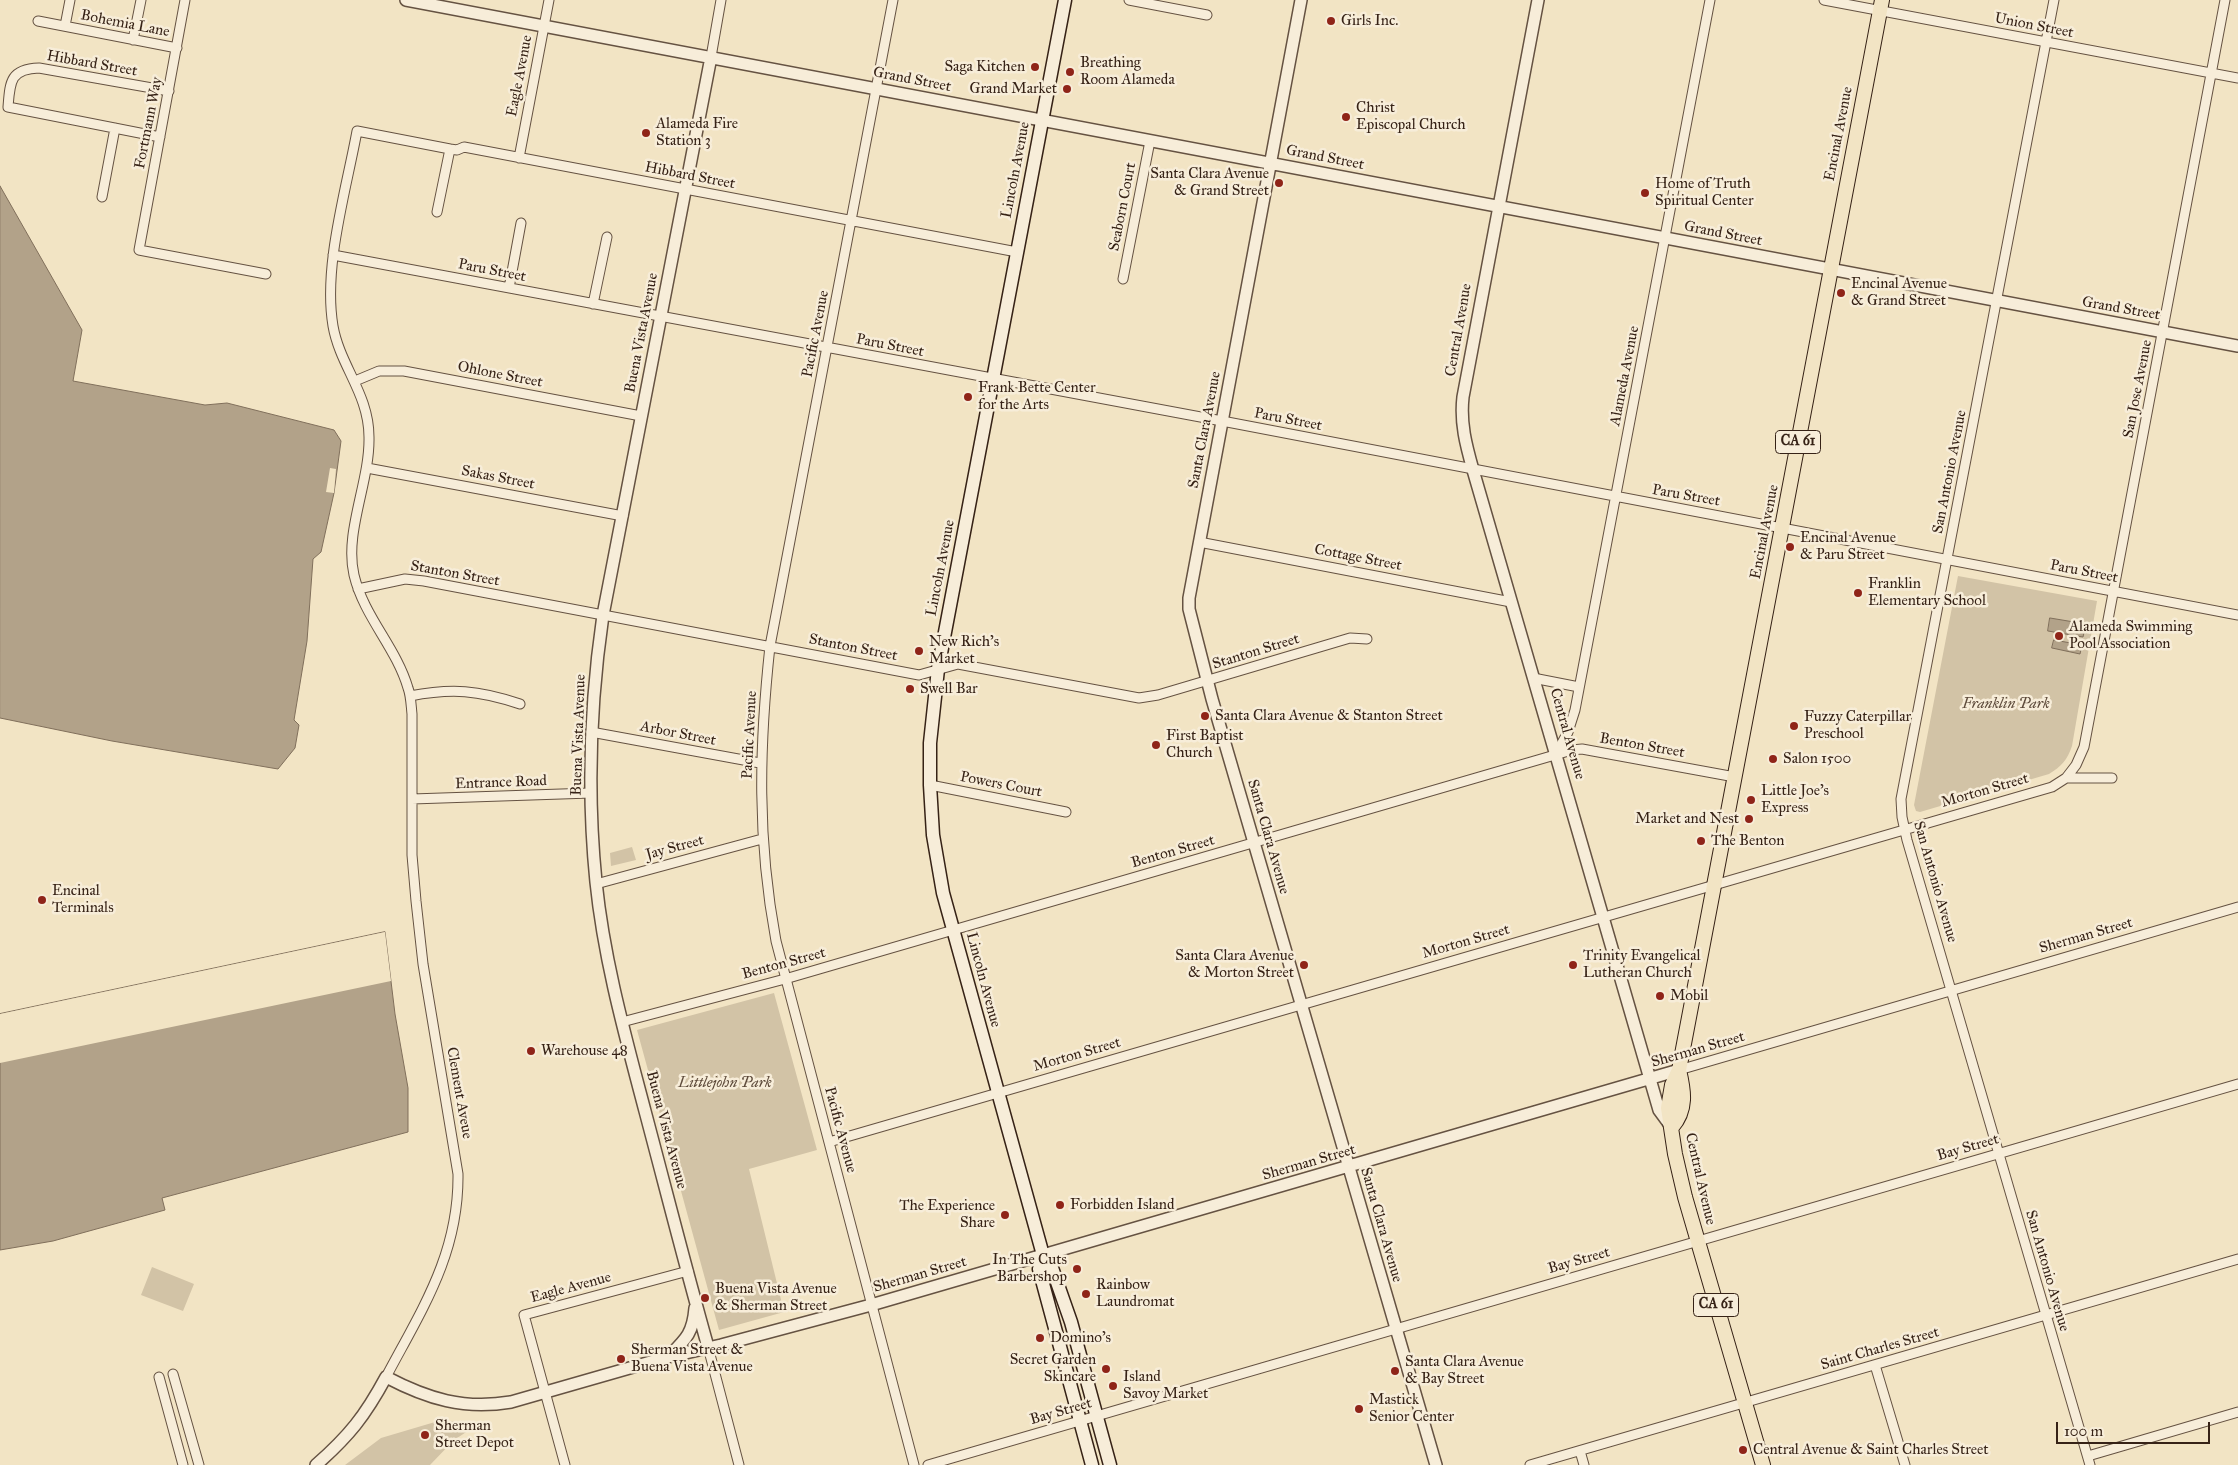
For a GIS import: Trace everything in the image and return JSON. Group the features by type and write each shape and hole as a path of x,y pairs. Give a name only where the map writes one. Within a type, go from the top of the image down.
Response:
{"main road":[{"name":"Lincoln Avenue","path":"1065,0 938,669 930,743 930,785 937,858 952,930 1043,1255 1051,1265 1071,1322 1110,1465"},
{"name":"Encinal Avenue","path":"1672,1127 1681,1117 1684,1088 1679,1070 1881,5"},
{"name":"Central Avenue","path":"1672,1127 1674,1154 1762,1465"},
{"name":"Lincoln Avenue","path":"1043,1255 1039,1269 1092,1465"}],"street":[{"path":"65,26 70,0"},
{"path":"133,40 141,0"},
{"name":"Fortmann Way","path":"186,0 139,250 266,274"},
{"name":"Grand Street","path":"406,0 2238,346"},
{"name":"Eagle Avenue","path":"519,158 549,0"},
{"name":"Buena Vista Avenue","path":"721,0 603,615 593,692 591,794 596,884 610,970 622,1022 739,1465"},
{"name":"Pacific Avenue","path":"893,0 770,646 760,763 762,839 768,900 785,979 914,1465"},
{"path":"1129,0 1207,15"},
{"name":"Santa Clara Avenue","path":"1302,0 1199,542 1189,598 1189,609 1207,681 1436,1465"},
{"name":"Central Avenue","path":"1538,0 1461,413 1464,439 1659,1110 1672,1127"},
{"name":"Alameda Avenue","path":"1556,754 1568,732 1579,688 1710,0"},
{"name":"Union Street","path":"1824,0 1881,5 2045,42 2238,78"},
{"name":"San Antonio Avenue","path":"2054,0 1901,799 1904,829 2089,1460"},
{"name":"San Jose Avenue","path":"2066,778 2076,765 2084,747 2225,0"},
{"name":"Bohemia Lane","path":"38,21 177,48"},
{"name":"Hibbard Street","path":"115,128 8,107 12,81 18,72 25,69 39,68 169,91"},
{"path":"102,198 115,128 160,136"},
{"name":"Hibbard Street","path":"357,131 450,149 457,150 464,147 1017,252"},
{"name":"Clement Aveue","path":"357,131 333,255 330,283 333,327 337,342 355,381 368,416 370,434 367,468 356,521 352,553 354,574 358,588 368,612 396,658 410,696 412,855 416,901 430,1002 455,1147 458,1202 445,1259 432,1291 386,1377"},
{"name":"Seaborn Court","path":"1124,279 1150,140"},
{"path":"438,212 450,149"},
{"path":"509,288 521,223"},
{"path":"594,304 607,237"},
{"name":"Paru Street","path":"333,255 1222,421 1616,498 2238,615"},
{"name":"Ohlone Street","path":"355,381 379,371 404,371 641,416"},
{"name":"Sakas Street","path":"367,468 623,516"},
{"name":"Cottage Street","path":"1199,542 1511,602"},
{"name":"Stanton Street","path":"358,588 405,578 919,675 958,664 1139,698 1158,695 1350,638 1367,639"},
{"path":"1533,678 1579,688"},
{"path":"410,696 443,690 460,691 496,696 520,704"},
{"name":"Arbor Street","path":"591,732 760,763"},
{"name":"Benton Street","path":"622,1022 785,979 1556,754 1582,749 1735,777"},
{"name":"Morton Street","path":"829,1142 2052,786 2066,778 2112,778"},
{"name":"Powers Court","path":"930,785 1066,812"},
{"name":"Entrance Road","path":"412,799 591,794"},
{"name":"Jay Street","path":"596,884 762,839"},
{"name":"Sherman Street","path":"386,1377 416,1392 438,1400 466,1405 488,1406 511,1402 668,1357 872,1305 2238,907"},
{"name":"Bay Street","path":"928,1465 2238,1084"},
{"name":"Saint Charles Street","path":"1530,1465 2238,1259"},
{"name":"Eagle Avenue","path":"565,1465 524,1315 688,1271"},
{"path":"668,1357 690,1334 694,1323 696,1302"},
{"path":"1875,1365 1905,1465"},
{"path":"173,1374 199,1465"},
{"path":"159,1377 183,1465"},
{"path":"316,1465 350,1433 365,1414 386,1377"},
{"path":"2089,1460 2238,1412"},
{"path":"1580,1451 1584,1465"}],"green space":[{"name":"Franklin Park","path":"1958,576 2097,601 2072,746 2064,762 2049,774 1920,812 1916,811 1914,805"},
{"path":"632,847 636,860 611,866 610,853"},
{"name":"Littlejohn Park","path":"774,993 817,1150 749,1169 784,1312 719,1330 637,1030"},
{"path":"152,1267 194,1284 183,1311 141,1295"},
{"path":"450,1421 477,1425 454,1440 430,1465 345,1465 381,1438 435,1422"}],"shaded area":[{"path":"0,186 82,330 73,381 205,405 227,403 334,430 341,441 334,493 321,552 313,559 307,641 294,720 299,725 295,748 278,769 112,741 0,718"},
{"path":"2050,618 2086,624 2083,637 2048,631"},
{"path":"2054,640 2082,645 2080,654 2052,648"},
{"path":"385,932 395,1014 408,1088 408,1132 162,1198 165,1210 53,1241 0,1250 0,1014"}],"pier":[{"path":"330,468 336,469 334,493 326,492"},
{"path":"385,932 391,981 0,1063 0,1014"}],"place":[{"name":"Girls Inc.","path":"1331,21"},
{"name":"Saga Kitchen","path":"1035,67"},
{"name":"Breathing Room Alameda","path":"1070,72"},
{"name":"Grand Market","path":"1067,89"},
{"name":"Christ Episcopal Church","path":"1346,117"},
{"name":"Alameda Fire Station 3","path":"646,133"},
{"name":"Santa Clara Avenue & Grand Street","path":"1279,183"},
{"name":"Home of Truth Spiritual Center","path":"1645,193"},
{"name":"Encinal Avenue & Grand Street","path":"1841,293"},
{"name":"Frank Bette Center for the Arts","path":"968,397"},
{"name":"Encinal Avenue & Paru Street","path":"1790,547"},
{"name":"Franklin Elementary School","path":"1858,593"},
{"name":"Alameda Swimming Pool Association","path":"2059,636"},
{"name":"New Rich's Market","path":"919,651"},
{"name":"Swell Bar","path":"910,689"},
{"name":"Santa Clara Avenue & Stanton Street","path":"1205,716"},
{"name":"Fuzzy Caterpillar Preschool","path":"1794,726"},
{"name":"First Baptist Church","path":"1156,745"},
{"name":"Salon 1500","path":"1773,759"},
{"name":"Little Joe's Express","path":"1751,800"},
{"name":"Market and Nest","path":"1749,819"},
{"name":"The Benton","path":"1701,841"},
{"name":"Encinal Terminals","path":"42,900"},
{"name":"Santa Clara Avenue & Morton Street","path":"1304,965"},
{"name":"Trinity Evangelical Lutheran Church","path":"1573,965"},
{"name":"Mobil","path":"1660,996"},
{"name":"Warehouse 48","path":"531,1051"},
{"name":"Forbidden Island","path":"1060,1205"},
{"name":"The Experience Share","path":"1005,1215"},
{"name":"In The Cuts Barbershop","path":"1077,1269"},
{"name":"Rainbow Laundromat","path":"1086,1294"},
{"name":"Buena Vista Avenue & Sherman Street","path":"705,1298"},
{"name":"Domino's","path":"1040,1338"},
{"name":"Sherman Street & Buena Vista Avenue","path":"621,1359"},
{"name":"Secret Garden Skincare","path":"1106,1369"},
{"name":"Santa Clara Avenue & Bay Street","path":"1395,1371"},
{"name":"Island Savoy Market","path":"1113,1386"},
{"name":"Mastick Senior Center","path":"1359,1409"},
{"name":"Sherman Street Depot","path":"425,1435"},
{"name":"Central Avenue & Saint Charles Street","path":"1743,1450"}]}
